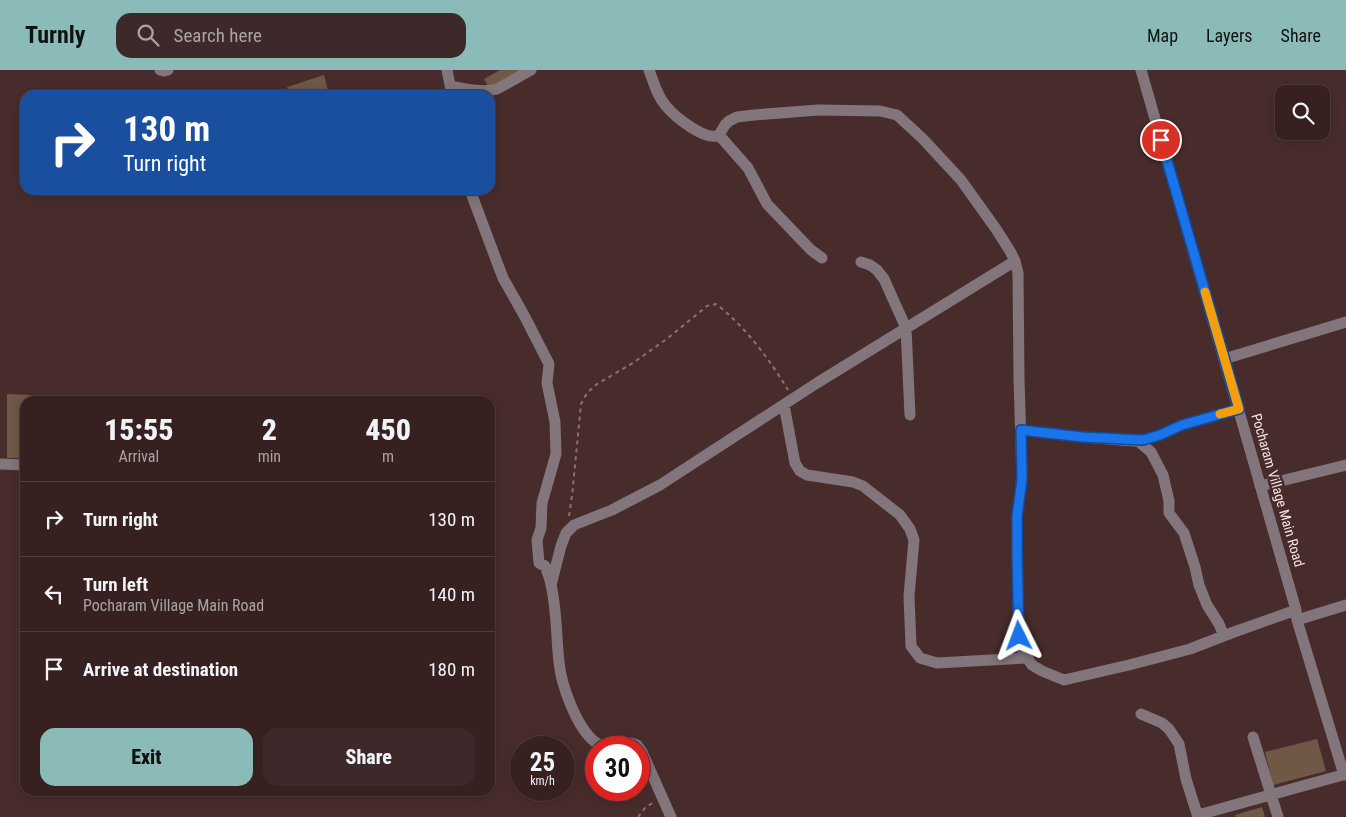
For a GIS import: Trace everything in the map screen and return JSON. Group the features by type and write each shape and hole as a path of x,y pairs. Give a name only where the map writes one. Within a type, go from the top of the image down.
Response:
{"street":[{"path":"160,70 168,70"},
{"path":"447,70 451,90"},
{"path":"494,90 530,70"},
{"path":"649,70 656,91 666,106 677,117 704,135 714,137 719,135 729,121 737,117 818,110 880,111 897,115 923,139 961,180 996,229 1010,251 1018,273 1018,378 1022,479 1017,517 1019,636 1023,652 1032,664 1042,671 1064,680 1190,649 1224,636 1297,615 1346,605"},
{"name":"Pocharam Village Main Road","path":"1141,70 1297,615 1345,775"},
{"path":"719,135 748,168 768,204 811,250 822,258"},
{"path":"472,195 503,278 530,325 549,364 547,383 556,422 556,454 542,503 541,528 537,540 539,563 545,566 551,585 559,662 565,689 576,716 590,736"},
{"path":"551,585 561,546 566,533 574,525 612,510 660,485 788,402 1015,261"},
{"path":"861,262 877,270 884,279 906,328 910,415"},
{"path":"1224,359 1346,322"},
{"path":"788,402 795,463 800,471 807,475 846,481 863,486 900,515 910,529 914,540 909,596 910,646 920,658 937,663 1027,658"},
{"path":"1021,430 1082,437 1143,440 1182,425 1239,409"},
{"path":"1137,440 1151,452 1162,475 1169,502 1170,517 1184,533 1199,585 1207,605 1224,636"},
{"path":"0,464 20,465"},
{"path":"1260,486 1346,464"},
{"path":"1141,714 1162,723 1170,729 1179,744 1186,779 1198,816 1345,775"},
{"path":"1253,737 1278,817"},
{"path":"650,770 671,817"}],"path":[{"path":"566,533 572,496 581,404 587,393 597,384 633,363 668,338 707,306 716,304 730,315 773,365 788,402"},
{"path":"638,817 645,808 663,798"}],"building":[{"path":"500,70 521,70 489,88 484,79"},
{"path":"324,75 328,90 288,90 287,87"},
{"path":"7,394 54,396 20,396 20,458 7,458"},
{"path":"1317,739 1326,771 1273,785 1265,752"},
{"path":"1262,807 1265,817 1236,817 1235,815"}],"slow traffic":[{"path":"1205,292 1239,409 1220,414"}],"route":[{"path":"1019,636 1017,517 1022,479 1021,430 1082,437 1143,440 1182,425 1239,409 1161,140"}]}
